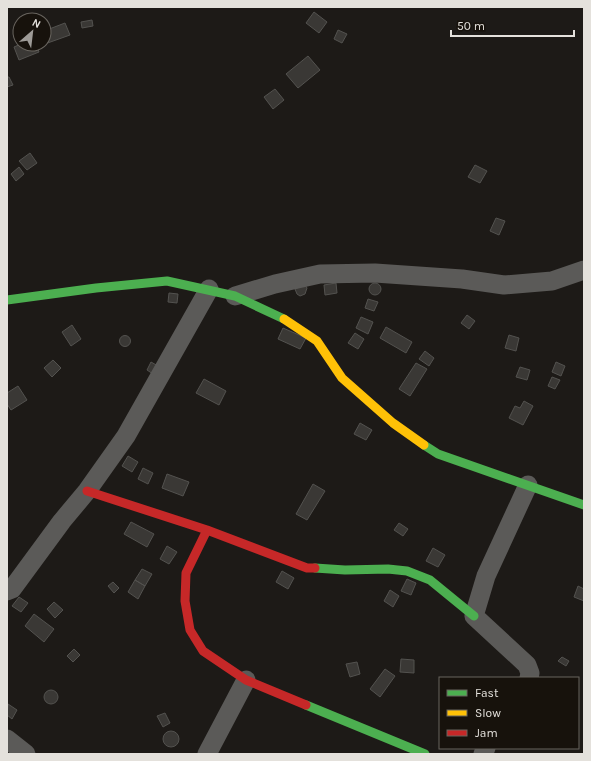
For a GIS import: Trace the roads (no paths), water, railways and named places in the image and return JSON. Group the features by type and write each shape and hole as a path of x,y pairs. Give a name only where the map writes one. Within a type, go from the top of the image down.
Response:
{"street":[{"path":"235,296 275,284 320,274 375,273 462,279 504,285 552,281 584,270"},
{"path":"7,300 96,288 167,281 209,289 235,296 283,318 317,341 342,378 393,422 438,454 584,505"},
{"path":"7,591 12,589 62,521 87,491 126,436 209,289"},
{"path":"474,616 486,576 528,485"},
{"path":"87,491 207,530 307,568 345,570 388,569 407,571 430,580 474,616 527,665 530,673 529,677"},
{"path":"207,530 186,573 185,601 190,630 203,651 246,680 425,754"},
{"path":"207,754 246,680"},
{"path":"7,740 26,754"}]}
